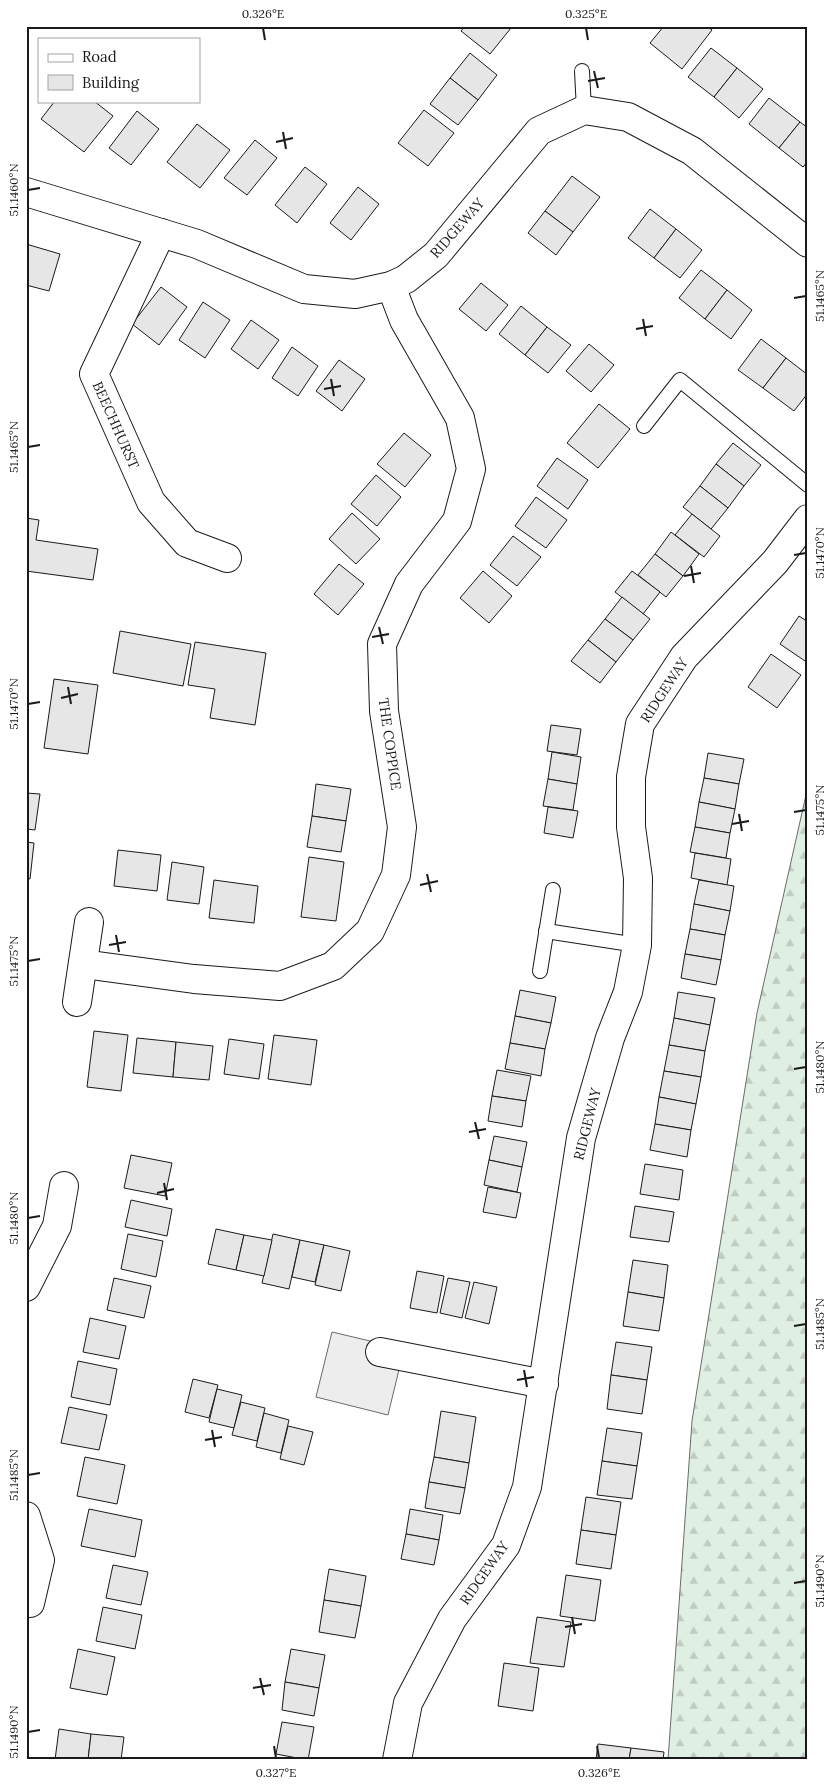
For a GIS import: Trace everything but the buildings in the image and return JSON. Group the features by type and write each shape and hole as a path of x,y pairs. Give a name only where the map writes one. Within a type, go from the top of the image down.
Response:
{"street":[{"path":"584,110 628,117 692,151 808,243"},
{"name":"RIDGEWAY","path":"26,192 197,244 304,289 354,294 391,286 406,280 436,254 539,131 584,110"},
{"name":"BEECHHURST","path":"161,232 94,374 151,502 187,544 226,558"},
{"name":"THE COPPICE","path":"83,964 194,979 280,986 333,966 370,931 396,875 402,827 384,711 382,644 409,584 457,521 472,469 460,418 404,320 391,286"},
{"name":"RIDGEWAY","path":"397,1760 408,1703 452,1619 506,1545 527,1487 581,1138 610,1038 628,992 637,945 638,878 631,827 631,802 632,777 640,724 684,657 775,562 808,519"},
{"path":"77,1002 89,922"},
{"path":"26,1287 57,1226 64,1186"},
{"path":"380,1352 544,1384"},
{"path":"26,1516 40,1560 30,1603"}],"lane":[{"path":"582,71 584,110"},
{"path":"644,426 680,380 808,485"},
{"path":"540,972 553,890"},
{"path":"546,931 637,945"}],"green space":[{"path":"808,786 808,1760 668,1760 692,1421 757,1013"}],"shaded area":[{"path":"332,1332 404,1349 388,1415 316,1397"}]}
